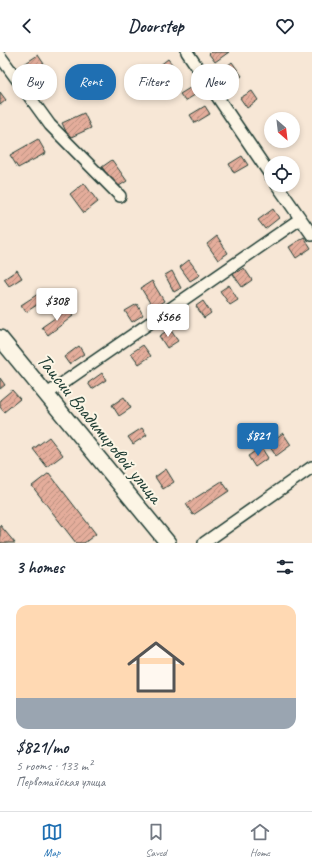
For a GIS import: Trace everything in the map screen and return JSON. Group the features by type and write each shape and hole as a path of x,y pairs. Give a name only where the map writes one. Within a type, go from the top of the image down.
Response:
{"street":[{"path":"187,52 264,166"},
{"path":"0,56 50,125 120,196"},
{"path":"282,192 312,236"},
{"path":"47,394 300,219"},
{"name":"Таисии Владимировой улица","path":"0,338 168,543"},
{"path":"204,543 312,467"}],"building":[{"path":"211,52 229,52 215,62 209,54"},
{"path":"38,55 44,64 24,64"},
{"path":"168,59 172,64 161,64"},
{"path":"191,87 191,97 185,101 183,98 183,92"},
{"path":"252,91 258,100 247,108 240,98"},
{"path":"0,92 6,100 0,105"},
{"path":"205,106 210,114 195,123 190,115"},
{"path":"84,113 91,128 69,138 62,123"},
{"path":"38,139 46,153 18,168 10,155"},
{"path":"242,156 248,165 234,173 229,164"},
{"path":"112,160 127,181 116,188 102,167"},
{"path":"84,183 98,202 84,213 70,194"},
{"path":"273,209 279,218 265,229 258,220"},
{"path":"217,236 228,253 218,260 207,244"},
{"path":"304,237 311,248 296,258 289,247"},
{"path":"189,260 200,275 190,281 180,267"},
{"path":"244,268 252,280 242,287 233,274"},
{"path":"17,270 22,278 9,286 4,279"},
{"path":"172,271 181,288 174,292 165,275"},
{"path":"152,281 164,301 153,308 141,288"},
{"path":"229,285 238,300 230,305 220,291"},
{"path":"38,294 43,301 26,312 21,305"},
{"path":"203,301 211,313 204,318 196,306"},
{"path":"137,304 143,315 132,322 125,311"},
{"path":"68,309 73,316 48,335 42,327"},
{"path":"170,329 178,341 167,348 159,336"},
{"path":"143,345 151,356 139,364 131,353"},
{"path":"79,346 84,354 69,364 64,357"},
{"path":"102,373 106,380 92,389 88,383"},
{"path":"0,378 5,385 0,389"},
{"path":"12,390 20,399 4,412 0,407 0,400"},
{"path":"124,397 131,408 119,416 112,405"},
{"path":"142,428 147,435 133,444 128,437"},
{"path":"283,433 291,445 276,456 268,444"},
{"path":"49,437 63,455 47,467 33,449"},
{"path":"261,447 268,458 255,467 248,456"},
{"path":"166,469 174,482 163,489 155,477"},
{"path":"49,473 96,534 84,543 76,543 32,486"},
{"path":"222,481 229,491 193,515 186,504"},
{"path":"0,525 15,543 0,543"}]}
